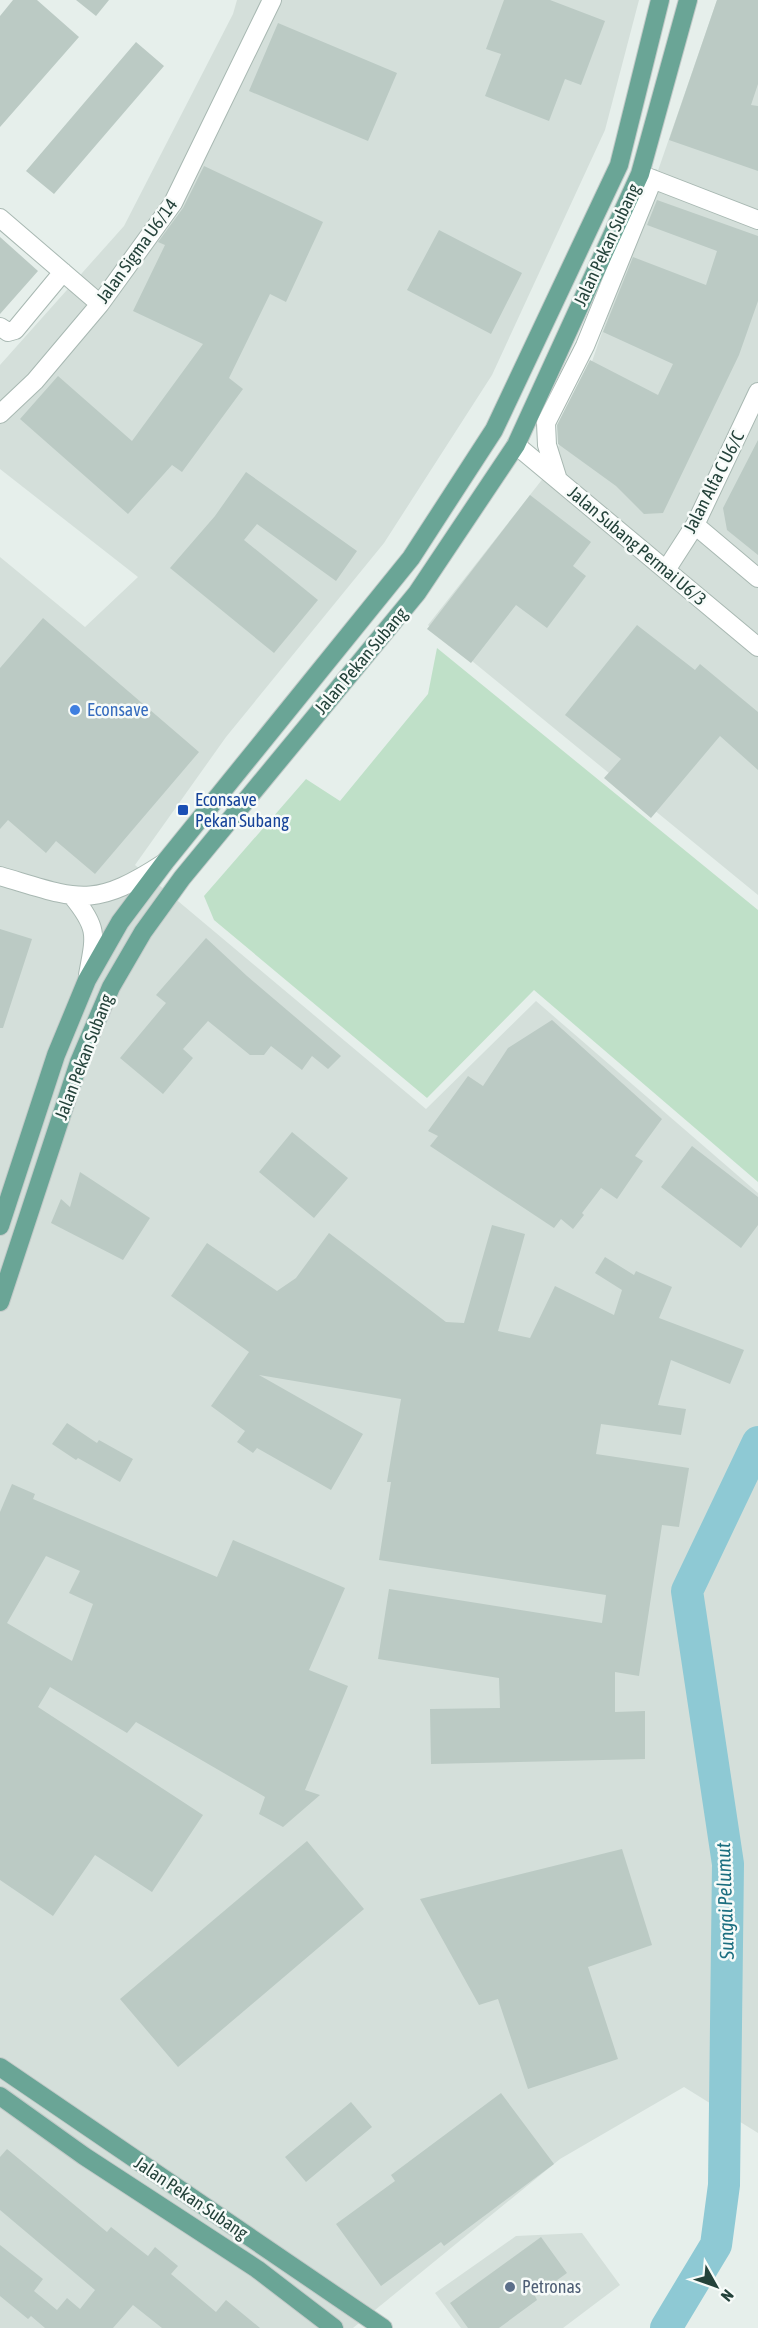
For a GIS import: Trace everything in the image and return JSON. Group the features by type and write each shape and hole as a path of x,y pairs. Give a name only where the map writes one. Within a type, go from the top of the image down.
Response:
{"main road":[{"name":"Jalan Pekan Subang","path":"0,1226 56,1056 87,980 120,922 165,862 411,558 494,430 619,165 660,0"},
{"name":"Jalan Pekan Subang","path":"0,1302 79,1062 111,987 143,932 182,878 417,593 516,445 647,177 688,0"},
{"name":"Jalan Pekan Subang","path":"0,2067 383,2328"},
{"name":"Jalan Pekan Subang","path":"0,2096 66,2143 257,2270 334,2328"}],"street":[{"name":"Jalan Sigma U6/14","path":"0,414 35,381 100,304 173,204 272,0"},
{"path":"558,480 547,445 546,423 585,346 647,177 758,220"},
{"path":"0,218 100,304"},
{"path":"0,327 8,332 15,330 63,272"},
{"name":"Jalan Alfa C U6/C","path":"666,570 695,525 758,392"},
{"name":"Jalan Subang Permai U6/3","path":"516,445 758,647"},
{"path":"695,525 758,578"},
{"path":"0,876 73,897 106,894 130,885 165,862"},
{"path":"73,897 90,918 95,939 87,980"}],"shaded area":[{"path":"237,0 639,0 605,130 492,375 384,543 226,737 135,865 426,1109 536,1001 758,1193 758,2133 684,2087 560,2159 353,2328 0,2328 0,557 85,627 138,577 0,469 0,365 124,226 233,14"},
{"path":"717,0 758,0 758,895 428,625 548,472 587,376"},
{"path":"582,2233 620,2285 563,2328 461,2328 435,2293 516,2236"}],"green space":[{"path":"437,648 758,910 758,1182 534,990 427,1098 214,920 204,896 306,779 340,801 428,694"}],"building":[{"path":"13,0 37,0 79,37 0,127 0,16"},
{"path":"76,0 109,0 96,16"},
{"path":"504,0 550,0 605,21 581,85 565,79 549,121 485,96 501,54 486,49"},
{"path":"717,0 758,0 758,84 751,105 758,106 758,171 669,140"},
{"path":"278,23 397,73 368,141 249,91"},
{"path":"136,42 164,66 54,194 26,171"},
{"path":"204,166 323,222 286,302 270,294 229,378 243,389 182,472 172,465 128,514 20,419 58,376 132,441 203,344 133,311 165,245 158,242 183,208"},
{"path":"657,200 758,236 758,301 739,355 663,513 644,514 616,486 558,444 557,425 590,360 658,395 673,364 603,332 633,257 706,285 717,251 647,225"},
{"path":"439,230 522,273 491,334 407,290"},
{"path":"0,237 38,271 0,314"},
{"path":"758,440 758,555 727,530 723,508"},
{"path":"246,472 357,551 336,581 257,524 244,540 318,600 274,653 170,568 215,516"},
{"path":"530,495 591,542 573,566 586,576 547,628 516,605 471,663 427,629"},
{"name":"Econsave","path":"43,618 199,752 95,874 56,841 46,853 8,820 0,829 0,668"},
{"path":"637,625 695,670 700,664 758,712 758,770 720,736 651,818 604,778 621,759 565,715"},
{"path":"0,929 32,939 3,1028 0,1028"},
{"path":"206,938 341,1056 328,1069 312,1056 302,1070 271,1046 264,1055 250,1055 208,1021 183,1049 193,1058 163,1094 120,1058 166,1003 156,995"},
{"path":"552,1020 662,1119 635,1156 643,1161 617,1199 601,1188 573,1229 561,1219 554,1228 430,1146 438,1136 428,1131 468,1076 483,1086 508,1048"},
{"path":"292,1132 348,1178 314,1218 259,1172"},
{"path":"692,1146 758,1197 758,1225 741,1248 661,1187"},
{"path":"80,1172 150,1218 123,1260 51,1223 61,1199 70,1207"},
{"path":"492,1225 525,1234 498,1331 530,1338 555,1286 614,1315 622,1290 595,1273 605,1257 634,1275 636,1271 672,1287 659,1318 744,1350 730,1384 671,1360 658,1405 686,1409 681,1435 601,1424 596,1454 689,1468 679,1527 662,1525 639,1676 615,1672 615,1712 645,1711 645,1759 431,1764 430,1709 500,1708 499,1678 378,1659 389,1589 602,1623 606,1595 379,1560 391,1482 387,1482 401,1399 259,1375 363,1434 331,1490 257,1448 253,1453 237,1442 245,1431 211,1406 249,1352 171,1296 207,1243 277,1291 296,1278 329,1233 446,1322 464,1323"},
{"path":"67,1423 97,1443 99,1440 133,1459 120,1482 78,1458 76,1460 52,1444"},
{"path":"12,1484 35,1494 33,1499 217,1577 233,1540 345,1588 309,1670 348,1686 305,1790 320,1795 283,1827 259,1814 265,1797 136,1722 127,1733 50,1687 38,1707 203,1815 152,1892 95,1855 53,1916 0,1880 0,1512","holes":["46,1556 80,1571 69,1593 93,1604 72,1661 7,1623"]},
{"path":"307,1841 364,1909 178,2067 120,1999"},
{"path":"622,1849 652,1945 588,1967 618,2059 528,2089 498,1999 479,2005 420,1899"},
{"path":"501,2093 554,2164 444,2246 441,2242 381,2286 336,2224 395,2181 391,2175"},
{"path":"351,2102 372,2127 306,2182 285,2157"},
{"path":"7,2149 107,2232 111,2227 148,2256 155,2247 178,2266 171,2274 216,2312 226,2300 260,2328 162,2328 133,2305 113,2328 45,2328 31,2316 28,2319 0,2296 0,2245 43,2279 34,2291 57,2310 67,2298 80,2309 95,2290 0,2210 0,2157"},
{"path":"541,2237 567,2273 535,2296 537,2300 499,2328 468,2328 450,2303"}],"waterway":[{"name":"Sungai Pelumut","path":"666,2328 716,2245 724,2185 728,1864 687,1591 758,1442"}],"place":[{"name":"Econsave","path":"75,710"},
{"name":"Econsave Pekan Subang","path":"183,810"},
{"name":"Petronas","path":"510,2287"}]}
